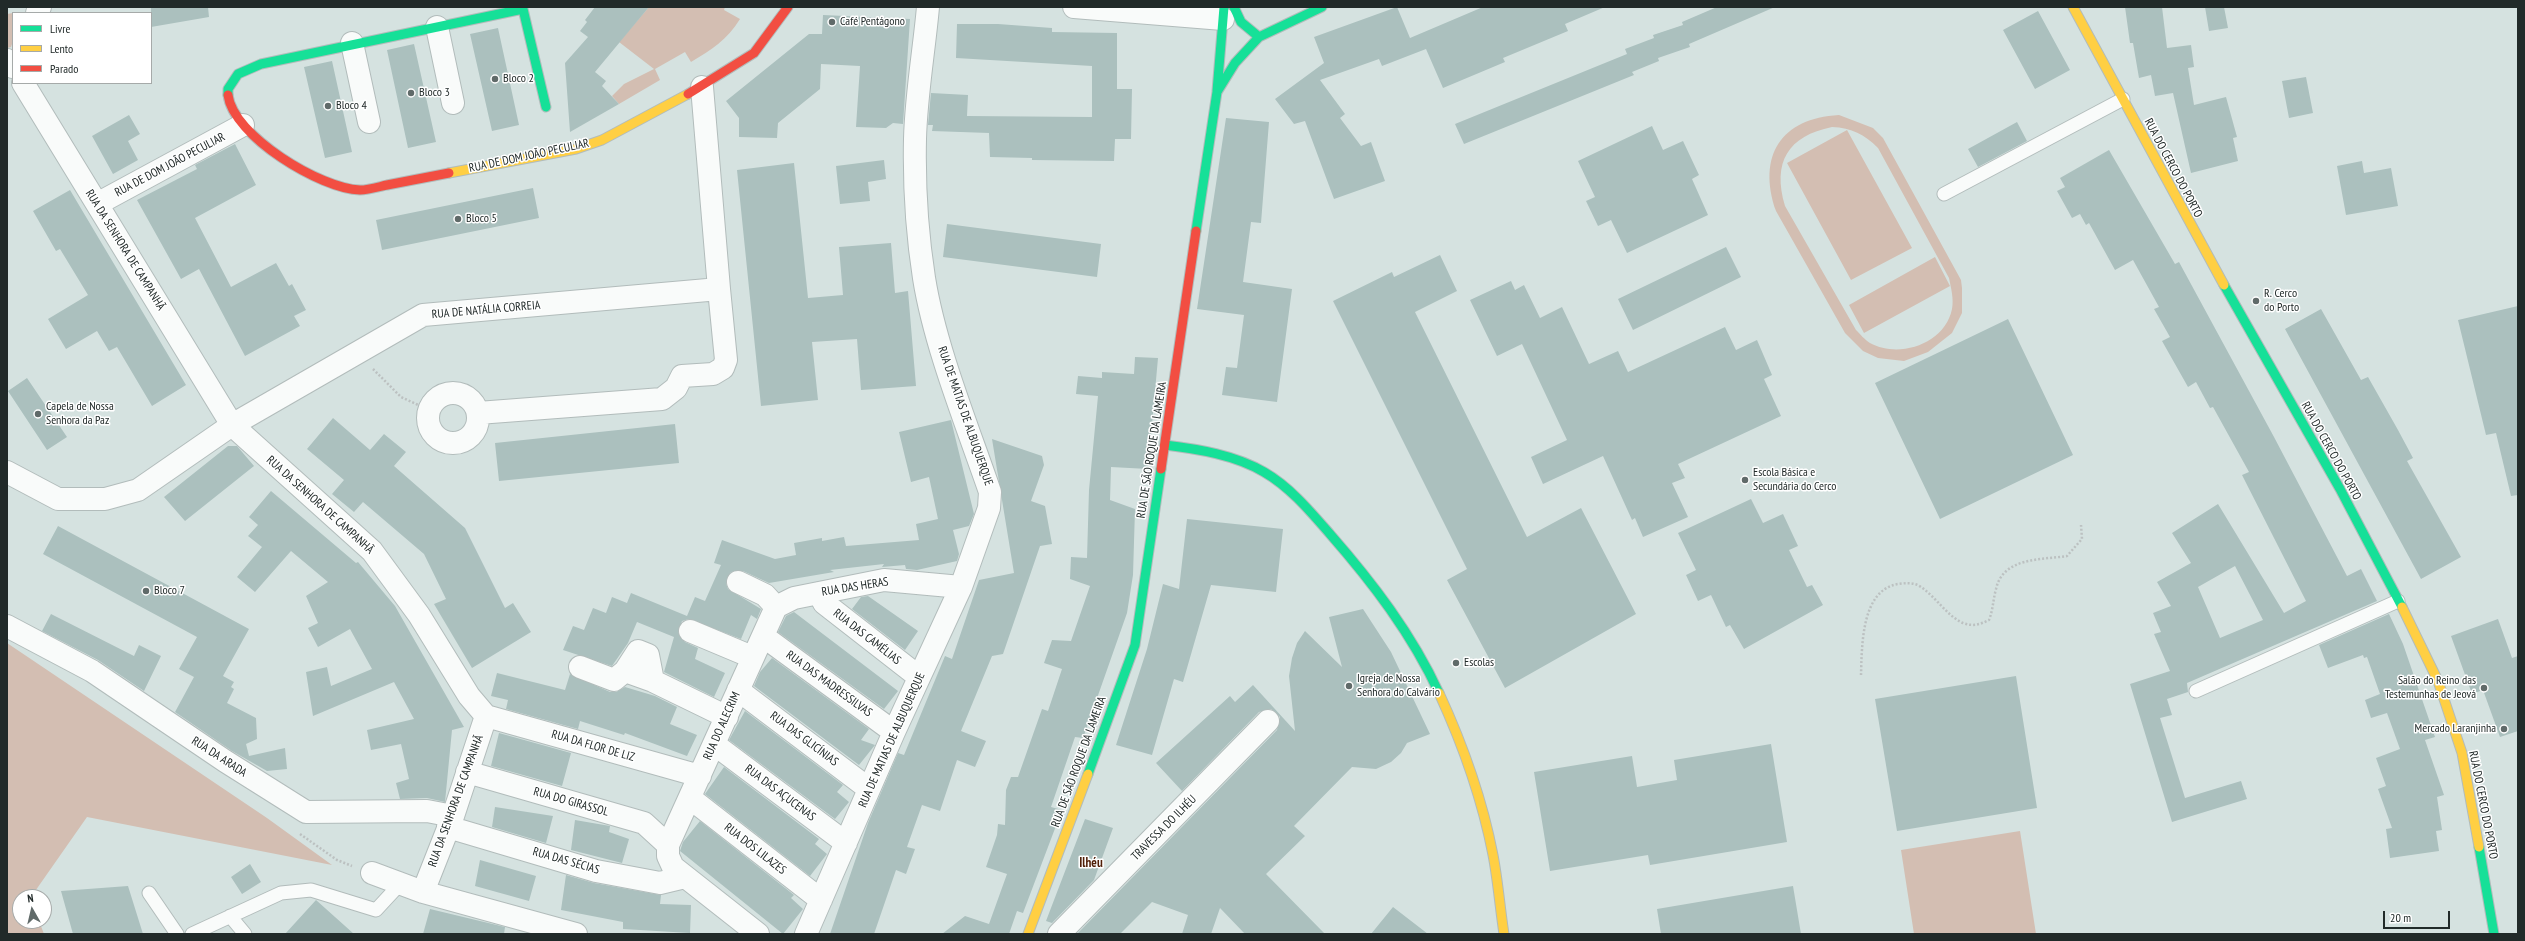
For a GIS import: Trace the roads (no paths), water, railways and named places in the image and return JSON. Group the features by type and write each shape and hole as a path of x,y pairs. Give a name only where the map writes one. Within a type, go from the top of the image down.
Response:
{"street":[{"name":"RUA DE DOM JOÃO PECULIAR","path":"546,107 523,9 352,43 253,66 238,74 227,90 230,108 259,142 279,155 333,184 360,190 576,148 602,140 702,86 754,53 788,7"},
{"name":"RUA DE MATIAS DE ALBUQUERQUE","path":"806,934 894,732 961,587 990,508 990,492 957,398 929,306 924,278 916,210 915,138 928,7"},
{"path":"1074,7 1227,11 1258,37"},
{"name":"RUA DE SÃO ROQUE DA LAMEIRA","path":"1028,934 1082,792 1135,644 1217,92 1235,63 1258,37 1322,7"},
{"name":"RUA DO CERCO DO PORTO","path":"2073,7 2196,235 2340,489 2438,681 2462,753 2494,934"},
{"path":"1217,92 1227,11"},
{"path":"437,27 453,103"},
{"path":"352,43 369,122"},
{"name":"RUA DA SENHORA DE CAMPANHÃ","path":"24,84 232,425 372,551 420,615 469,696 486,716 450,821 423,892"},
{"path":"478,413 662,399 676,388 682,376 713,374 723,368 726,360 702,86"},
{"name":"RUA DE DOM JOÃO PECULIAR","path":"97,204 243,125"},
{"name":"RUA DE NATÁLIA CORREIA","path":"7,472 58,499 106,499 138,490 232,425 423,315 719,289"},
{"path":"453,393 469,399 478,413 478,422 471,436 456,444 448,443 434,436 429,429 427,421 429,410 437,398 453,393"},
{"path":"1165,445 1188,447 1218,455 1263,471 1294,492 1350,557 1403,626 1446,704 1468,761 1493,854 1504,934"},
{"name":"RUA DAS HERAS","path":"776,607 794,598 884,580 961,587"},
{"path":"738,582 766,595 776,607"},
{"name":"RUA DAS CAMÉLIAS","path":"819,593 824,603 920,677"},
{"name":"RUA DO ALECRIM","path":"668,845 776,607"},
{"name":"RUA DA ARADA","path":"7,626 92,671 225,761 306,812 427,811 450,821"},
{"path":"690,631 752,657"},
{"name":"RUA DAS MADRESSILVAS","path":"763,636 894,732"},
{"path":"580,667 614,680 626,671 638,651 648,655 653,681 727,716"},
{"name":"RUA DAS GLICÍNIAS","path":"738,690 870,789"},
{"name":"RUA DA FLOR DE LIZ","path":"486,716 700,776"},
{"name":"TRAVESSA DO ILHÉU","path":"1059,934 1268,721"},
{"name":"RUA DAS AÇUCENAS","path":"714,744 846,843"},
{"name":"RUA DO GIRASSOL","path":"467,772 644,823 668,845"},
{"name":"RUA DOS LILAZES","path":"690,798 821,900"},
{"name":"RUA DAS SÉCIAS","path":"450,821 596,871 660,883 685,877"},
{"path":"668,845 668,856 673,867 758,934"},
{"path":"372,873 423,892 576,934"}],"lane":[{"path":"1944,194 2123,99"},
{"path":"2196,691 2398,601"},
{"path":"192,934 281,893 312,890 376,910 401,883"},
{"path":"149,892 177,934"},
{"path":"230,916 245,934"}],"place":[{"name":"Café Pentágono","path":"832,22"},
{"name":"Bloco 2","path":"495,79"},
{"name":"Bloco 3","path":"411,93"},
{"name":"Bloco 4","path":"328,106"},
{"name":"Bloco 5","path":"458,219"},
{"name":"R. Cerco do Porto","path":"2256,301"},
{"name":"Capela de Nossa Senhora da Paz","path":"38,414"},
{"name":"Escola Básica e Secundária do Cerco","path":"1745,480"},
{"name":"Bloco 7","path":"146,591"},
{"name":"Escolas","path":"1456,663"},
{"name":"Igreja de Nossa Senhora do Calvário","path":"1349,686"},
{"name":"Salão do Reino das Testemunhas de Jeová","path":"2484,688"},
{"name":"Mercado Laranjinha","path":"2504,729"}],"district":[{"name":"Ilhéu","path":"1091,863"}]}
